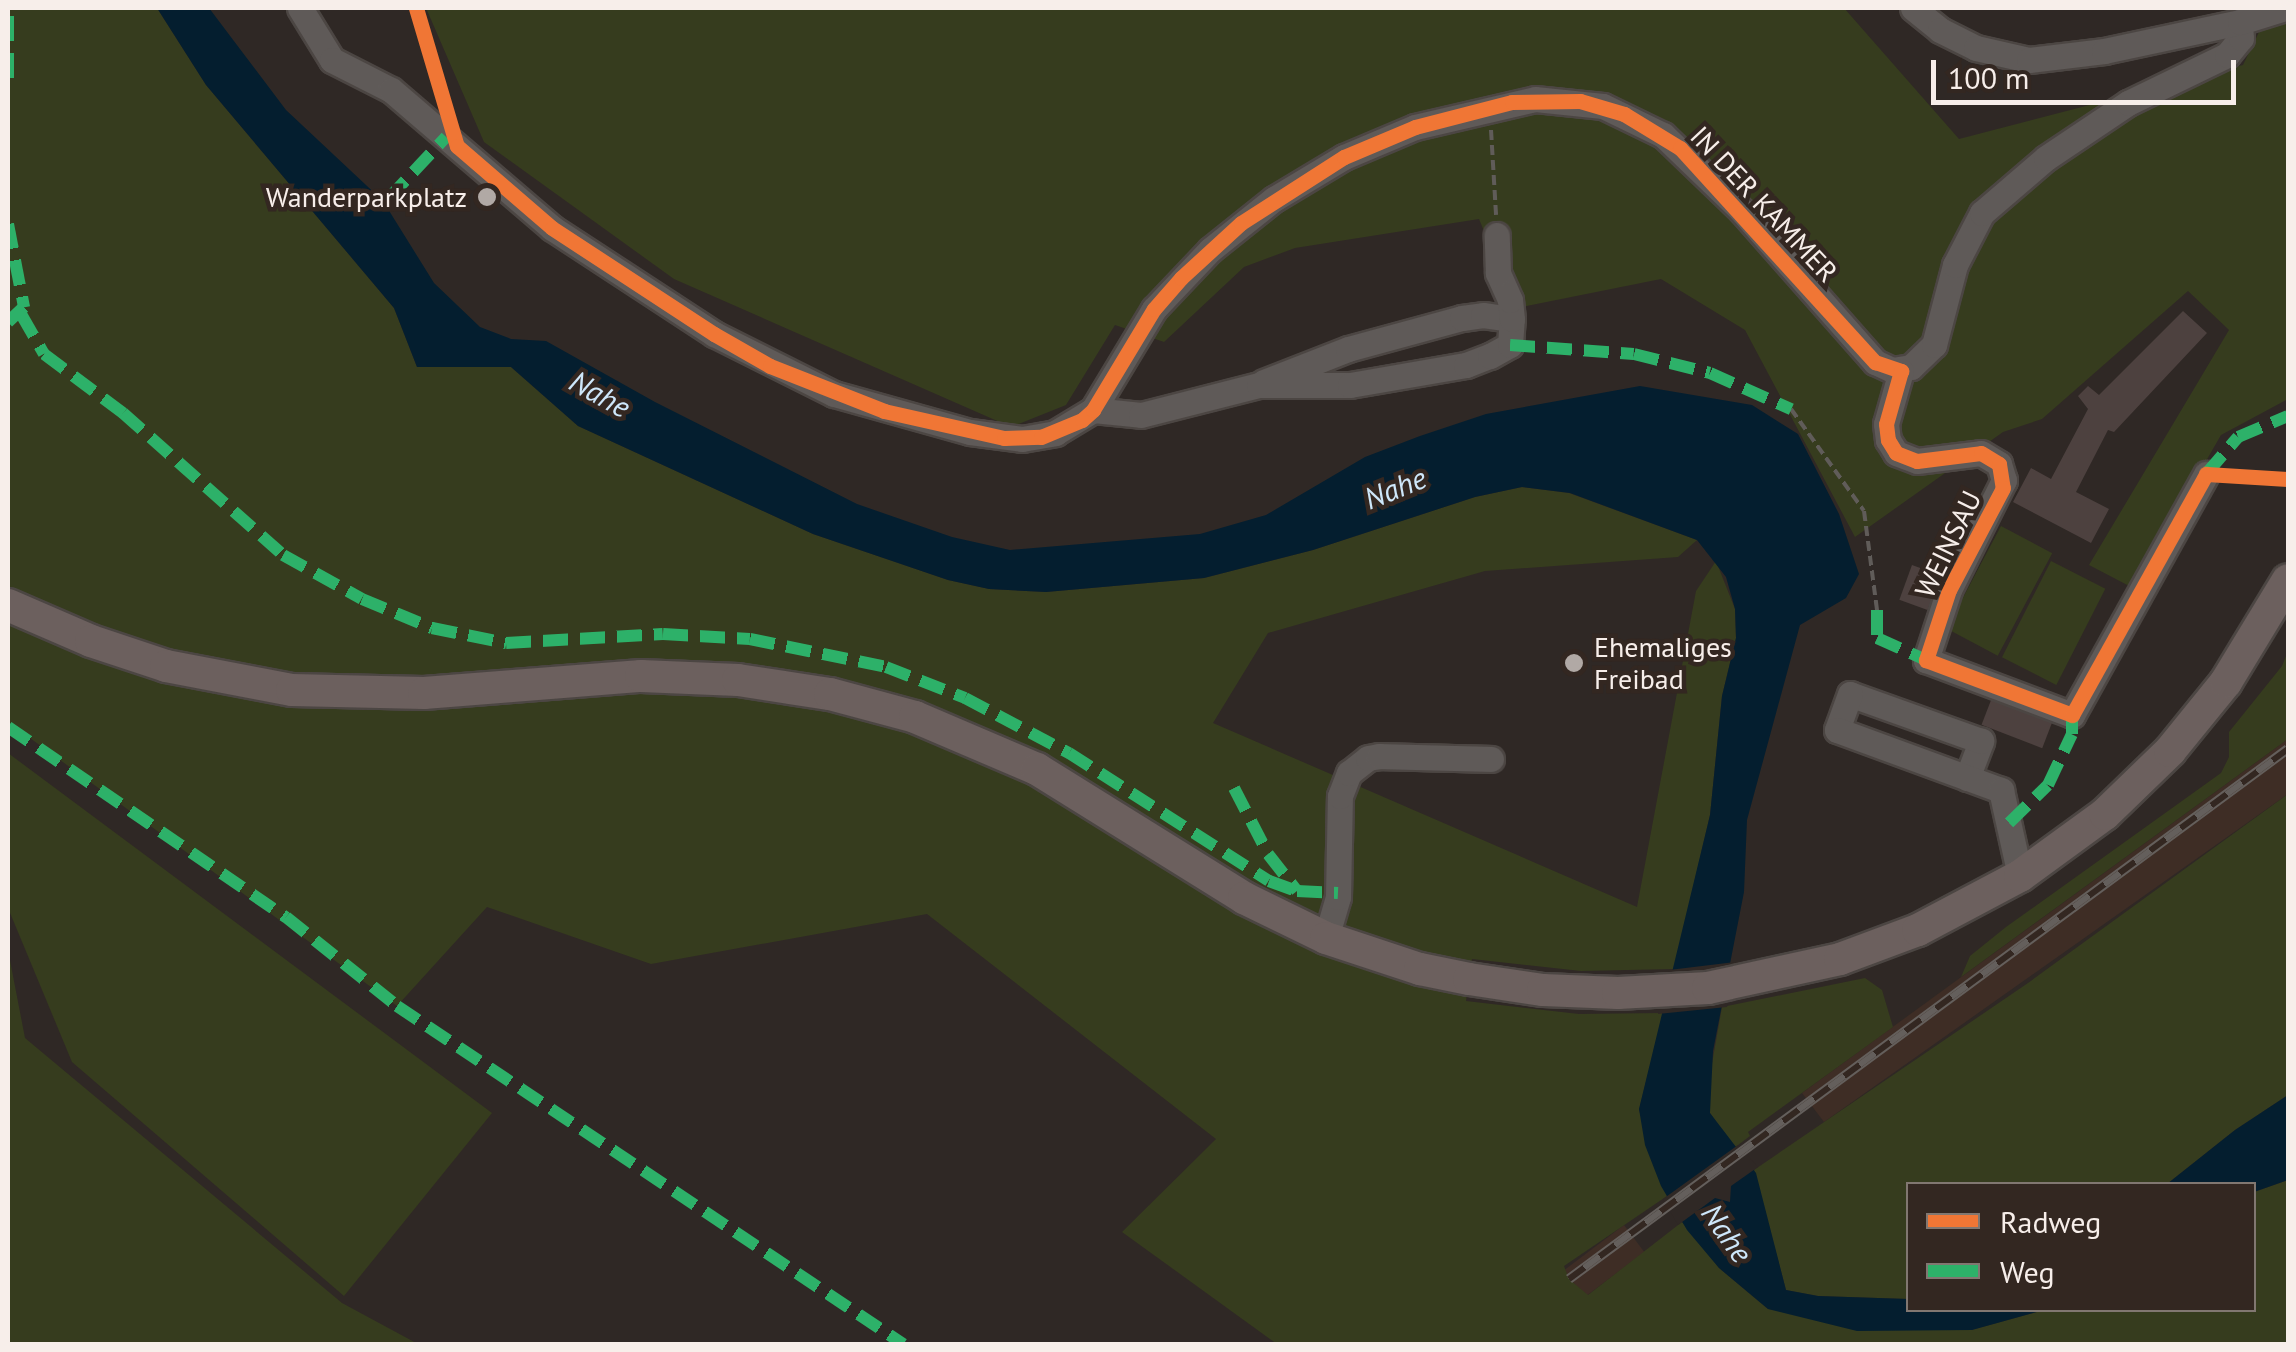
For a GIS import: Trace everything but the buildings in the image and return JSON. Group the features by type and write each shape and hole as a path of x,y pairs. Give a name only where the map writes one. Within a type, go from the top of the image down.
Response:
{"main road":[{"path":"8,605 91,641 166,666 292,690 424,693 593,678 690,676 786,686 872,704 956,732 1037,769 1244,898 1326,938 1420,970 1580,993 1663,992 1753,981 1840,959 1918,930 2020,876 2105,814 2170,752 2254,640 2288,580"}],"street":[{"path":"300,8 332,60 390,90 552,228 770,366 884,411 1004,438 1055,433 1093,410 1141,415 1259,384 1348,349 1462,318 1483,315 1512,319"},
{"path":"1912,8 1940,30 1976,48 2029,60 2077,56 2240,22 2284,8"},
{"path":"1901,370 1920,362 1934,345 1955,265 1982,213 2046,158 2128,103 2227,55 2241,38 2240,22"},
{"name":"IN DER KAMMER","path":"1093,410 1154,309 1241,223 1344,157 1415,127 1489,106 1534,99 1580,101 1624,114 1663,134 1740,210 1875,362 1901,370"},
{"path":"1259,384 1350,385 1466,365 1510,345 1510,300 1498,273 1497,235"},
{"name":"WEINSAU","path":"1901,370 1886,432 1896,452 1918,460 1981,453 1999,464 2004,480 1948,590 1926,660 2072,715 2206,474"},
{"path":"1967,778 1981,741 1850,694 1837,730 1967,778 2001,790 2020,876"},
{"path":"1326,938 1338,897 1340,796 1349,774 1368,758 1379,756 1491,759"}],"path":[{"path":"1489,106 1497,235"},
{"path":"1791,410 1864,511 1877,610"}],"shaded area":[{"path":"2288,739 2288,794 1824,1122 1802,1093"},
{"path":"1624,1225 1644,1252 1585,1297 1564,1270"}],"green space":[{"path":"8,8 157,8 206,85 394,308 417,367 511,367 578,426 813,534 948,580 989,589 1046,592 1204,578 1313,550 1475,497 1522,487 1569,493 1697,540 1678,557 1485,571 1268,633 1213,723 1637,907 1696,591 1716,561 1735,609 1736,638 1722,696 1710,815 1674,969 1581,971 1472,959 1466,1001 1579,1014 1663,1013 1639,1110 1667,1196 1564,1266 1569,1279 1588,1295 1682,1222 1719,1268 1768,1309 1971,1330 2037,1312 2256,1312 2256,1191 2288,1180 2288,1344 1277,1344 1122,1232 1216,1139 927,914 651,964 487,907 397,1006 8,722"},
{"path":"426,8 1844,8 1959,139 2243,65 2259,32 2288,21 2288,399 2221,435 2133,588 2089,565 2229,330 2188,291 2042,419 2003,432 1855,537 1745,330 1661,279 1522,307 1505,282 1479,219 1295,248 1244,267 1164,342 1115,325 1066,405 1011,427 674,279 484,142"},
{"path":"2001,526 2052,553 1998,656 1947,628"},
{"path":"2051,561 2105,589 2056,685 2002,657"},
{"path":"2288,651 2288,739 1961,977 1970,956 2006,927 2221,773 2229,757 2229,732 2282,666"},
{"path":"8,753 492,1113 344,1296 72,1062 8,908"},
{"path":"2288,794 2288,1095 2235,1130 2170,1182 1906,1182 1906,1299 1818,1296 1786,1290 1754,1170 2028,983"},
{"path":"8,950 25,1038 342,1303 418,1344 8,1344"},
{"path":"1865,978 1882,990 1893,1027 1748,1132 1750,1136 1734,1148 1710,1113 1708,1086 1722,1007"}],"water":[{"name":"Nahe","path":"157,8 209,8 286,110 383,201 434,283 480,327 511,339 546,341 655,402 857,504 952,537 1010,550 1200,534 1266,515 1365,457 1420,436 1486,414 1640,386 1752,405 1798,434 1839,514 1859,574 1846,598 1800,625 1747,820 1744,892 1713,1051 1710,1113 1756,1173 1786,1290 1818,1296 1906,1299 1906,1312 2037,1312 1972,1330 1857,1331 1768,1309 1719,1268 1687,1230 1661,1186 1645,1145 1639,1109 1710,815 1722,696 1736,638 1735,609 1726,577 1697,540 1570,493 1522,487 1475,497 1313,550 1204,578 1046,592 989,589 948,580 813,534 578,426 511,367 417,367 394,308 206,85"},
{"path":"2288,1095 2288,1180 2256,1191 2256,1182 2170,1182 2235,1130"}],"pier":[{"path":"1735,962 1727,1007 1658,1014 1669,970"},
{"path":"1738,1145 1758,1167 1731,1186 1730,1202 1715,1198 1678,1225 1663,1199"}],"railway":[{"path":"1569,1279 2288,749"}],"marked path":[{"path":"8,16 8,85"},
{"path":"388,199 446,137"},
{"path":"8,224 24,307 8,322"},
{"path":"21,314 44,354 123,413 283,555 362,599 432,628 506,643 663,634 750,639 886,667 965,698 1069,753 1269,881 1297,891 1338,893"},
{"path":"1510,345 1634,354 1710,373 1791,409"},
{"path":"2206,474 2238,437 2288,416"},
{"path":"1877,610 1877,638 1926,660"},
{"path":"2009,823 2048,785 2072,734 2072,715"},
{"path":"8,727 286,917 397,1006 903,1344"},
{"path":"1234,788 1268,854 1297,891"}],"cycle path":[{"path":"416,8 457,146 552,228 770,366 884,411 1004,438 1041,437 1082,420 1093,410 1154,309 1181,278 1241,223 1344,157 1415,127 1512,102 1580,101 1624,114 1680,148 1875,362 1901,371 1886,424 1888,440 1896,453 1917,461 1981,453 1999,464 2003,488 1949,590 1926,660 2072,715 2206,474 2288,479"}],"place":[{"name":"Wanderparkplatz","path":"487,197"},
{"name":"Ehemaliges Freibad","path":"1574,663"}]}
